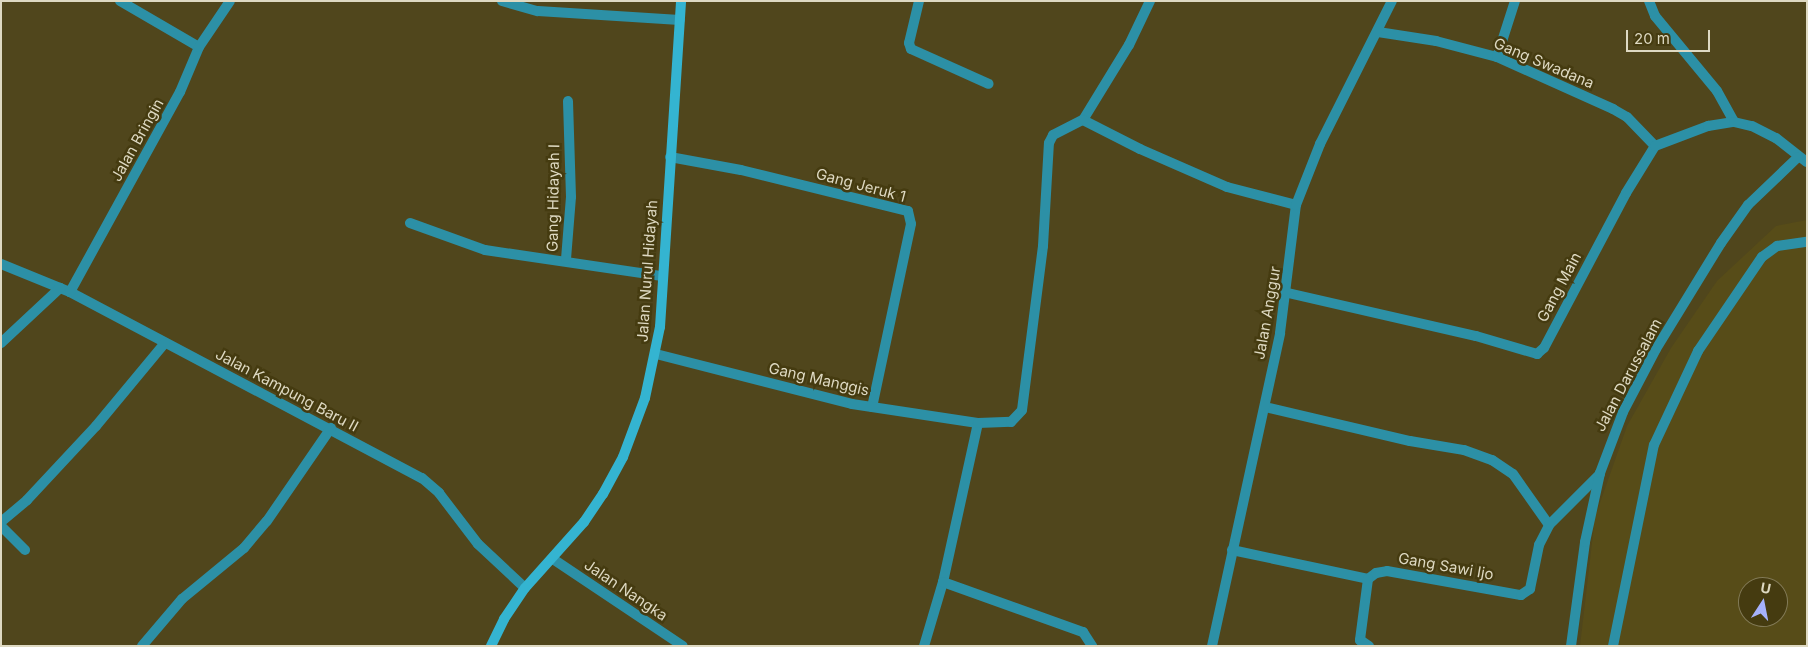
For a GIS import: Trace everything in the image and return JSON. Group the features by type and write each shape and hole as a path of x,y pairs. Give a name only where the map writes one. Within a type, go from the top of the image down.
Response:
{"street":[{"path":"120,1 199,47"},
{"path":"502,1 538,11 680,20"},
{"name":"Jalan Nurul Hidayah","path":"491,646 504,619 525,588 584,522 613,478 645,398 656,354 681,1"},
{"path":"919,1 909,43 911,49 989,84"},
{"path":"1150,1 1129,45 1083,120 1140,149 1227,188 1296,205"},
{"name":"Jalan Anggur","path":"1212,646 1265,407 1288,293 1296,205 1320,144 1392,1"},
{"path":"1497,58 1515,1"},
{"path":"1649,1 1655,16 1680,48 1700,67 1728,106 1734,122"},
{"name":"Jalan Bringin","path":"1,343 65,290 180,92 199,47 230,2"},
{"name":"Gang Swadana","path":"1378,32 1436,41 1497,58 1613,109 1627,118 1655,146"},
{"name":"Gang Hidayah I","path":"568,101 571,197 566,260 662,276"},
{"name":"Gang Manggis","path":"656,354 872,407 978,423 1011,422 1022,410 1043,246 1049,144 1054,135 1083,120"},
{"path":"1655,146 1708,126 1734,122 1752,126 1776,138 1802,160"},
{"name":"Gang Main","path":"1288,293 1476,336 1537,354 1544,348 1626,192 1655,146"},
{"name":"Gang Jeruk 1","path":"670,157 750,172 908,211 911,224 872,407"},
{"name":"Jalan Darussalam","path":"1571,646 1586,542 1600,473 1610,440 1656,349 1721,243 1748,205 1802,160"},
{"path":"410,223 485,250 566,260"},
{"path":"1614,646 1654,445 1698,351 1762,257 1777,246 1807,242"},
{"name":"Jalan Kampung Baru II","path":"1,264 65,290 331,428 422,478 439,493 478,544 525,588"},
{"path":"1,522 27,500 96,426 165,342"},
{"path":"1265,407 1410,441 1464,450 1492,460 1514,474 1549,525"},
{"path":"924,646 943,582 978,423"},
{"path":"142,646 182,599 244,548 267,521 331,428"},
{"name":"Gang Sawi Ijo","path":"1232,550 1368,579 1376,573 1387,571 1521,595 1526,593 1539,545 1549,525 1600,473"},
{"path":"1,526 25,550"},
{"name":"Jalan Nangka","path":"552,558 683,646"},
{"path":"1368,579 1360,640 1369,646"},
{"path":"943,582 1082,632 1092,646"}],"shaded area":[{"path":"1807,220 1807,646 1580,646 1595,517 1627,426 1671,348 1717,281 1776,226"}]}
